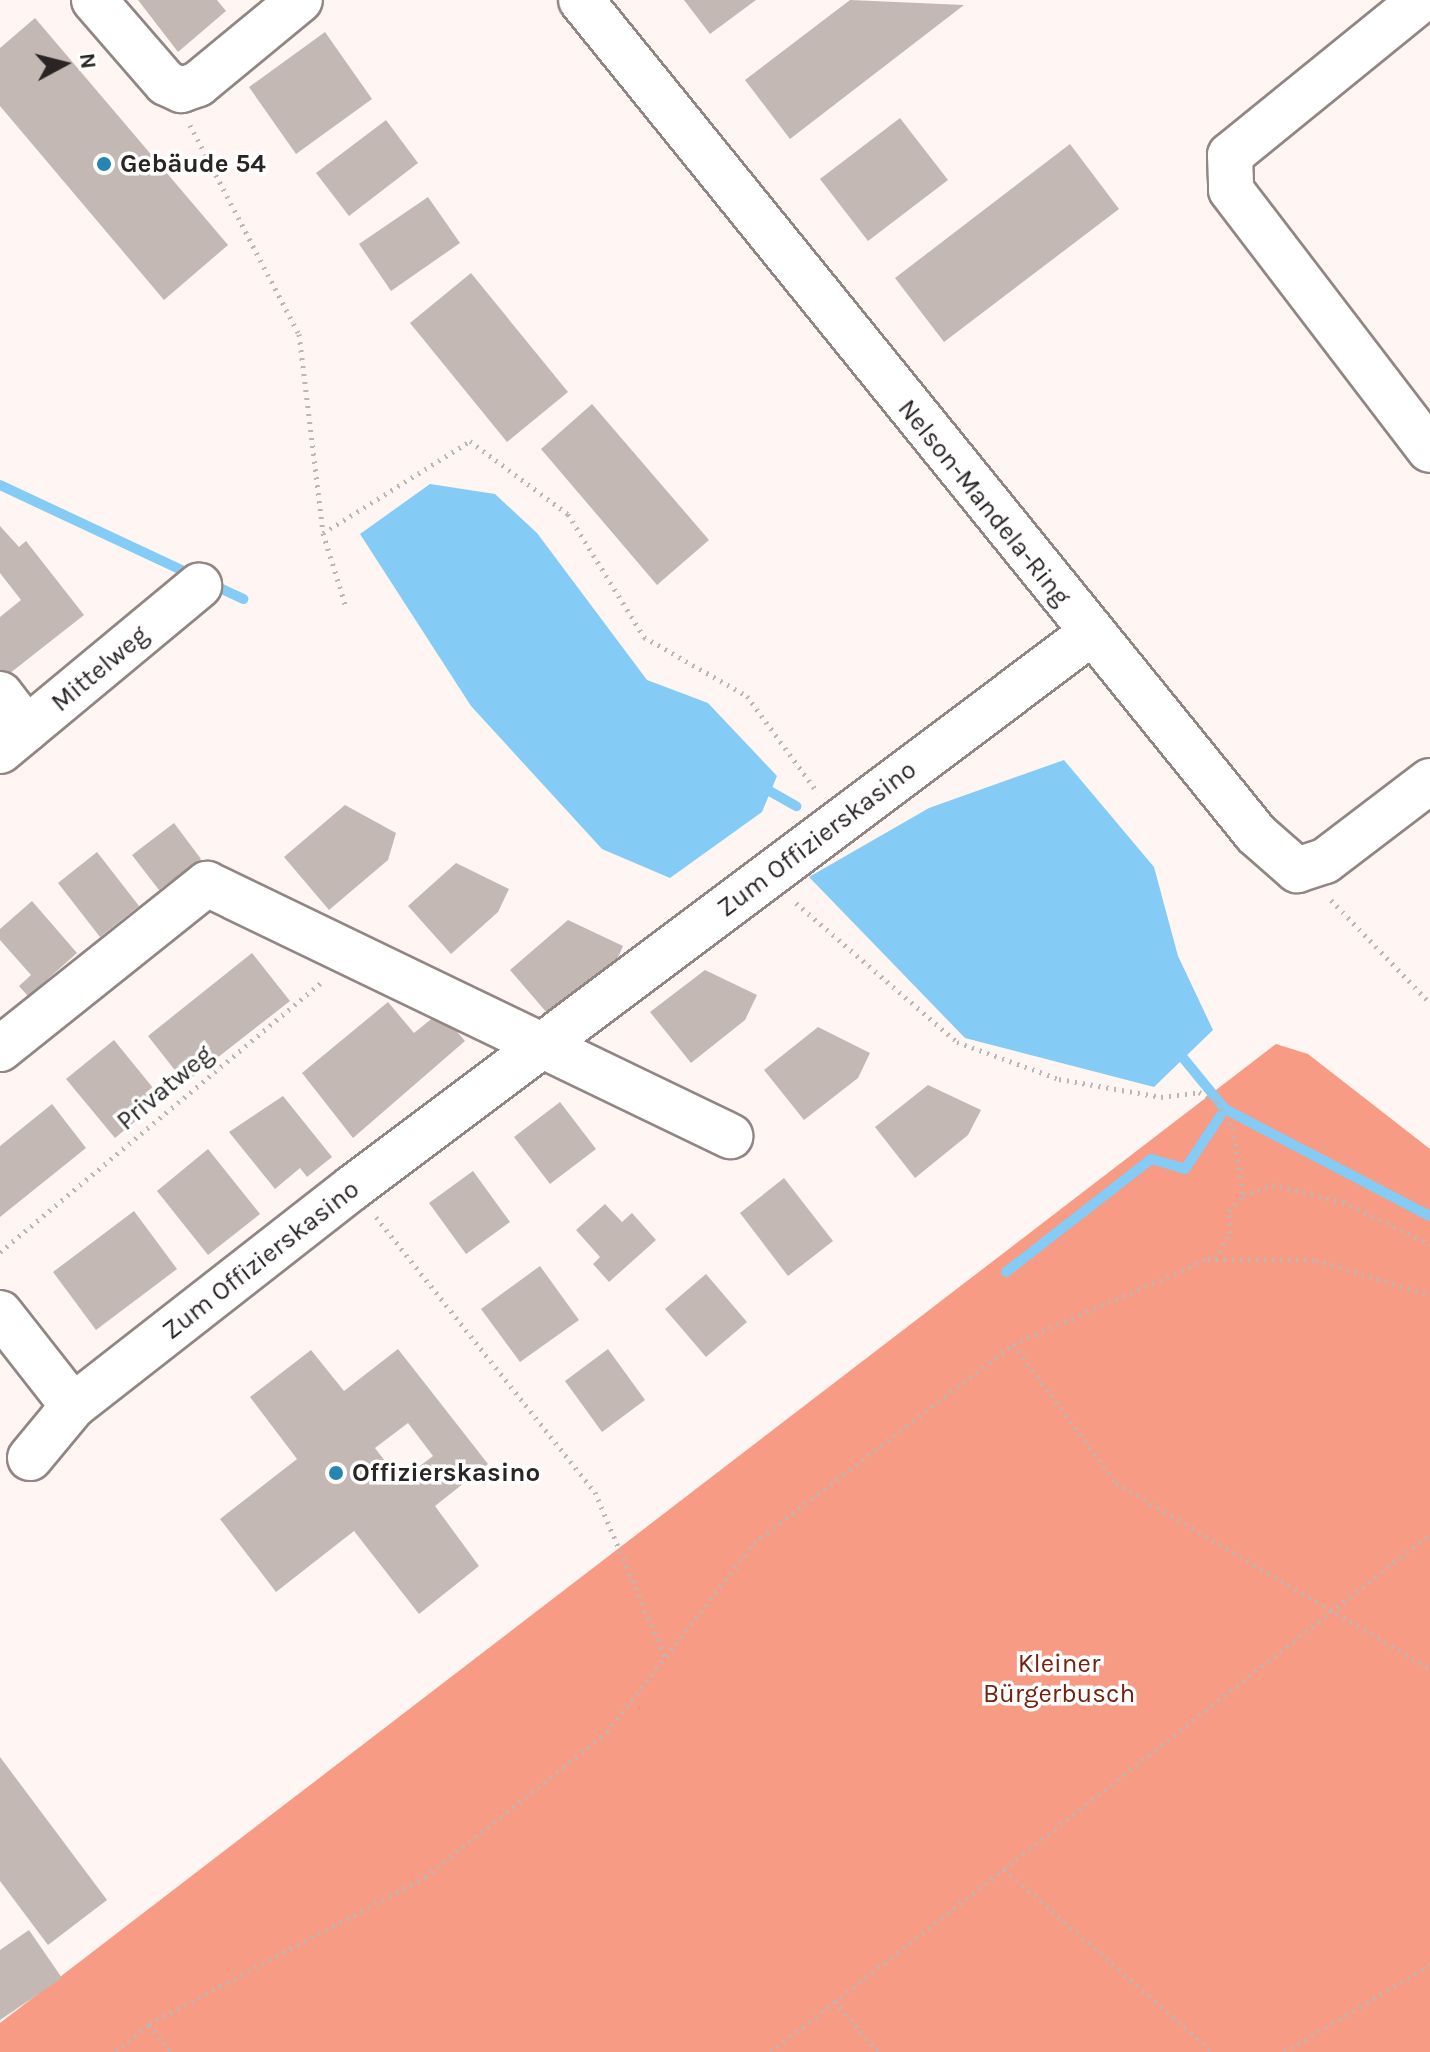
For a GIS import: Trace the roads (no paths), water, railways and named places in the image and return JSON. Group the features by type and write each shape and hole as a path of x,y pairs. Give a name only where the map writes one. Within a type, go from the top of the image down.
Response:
{"street":[{"path":"94,0 166,83 181,90 198,84 300,0"},
{"name":"Nelson-Mandela-Ring","path":"581,0 1090,634 1256,834 1297,870 1325,861 1430,781"},
{"path":"1421,0 1230,155 1231,190 1430,450"},
{"name":"Mittelweg","path":"14,740 199,586"},
{"name":"Zum Offizierskasino","path":"30,1458 73,1406 352,1188 546,1046 838,821 1090,634"},
{"path":"0,694 14,740"},
{"path":"0,1049 207,884 730,1136"},
{"path":"0,1313 73,1406"}],"water":[{"path":"430,484 495,494 537,533 647,680 708,703 777,776 762,812 670,878 602,849 471,706 360,534"},
{"path":"1064,760 1154,867 1178,956 1213,1030 1154,1087 965,1038 809,877 929,808"}],"waterway":[{"path":"0,485 194,576"},
{"path":"209,583 243,599"},
{"path":"759,785 796,806"},
{"path":"1175,1048 1225,1109 1430,1216"},
{"path":"1006,1272 1151,1159 1185,1169 1225,1109"}],"place":[{"name":"Gebäude 54","path":"104,164"},
{"name":"Offizierskasino","path":"336,1473"}],"park label":[{"name":"Kleiner Bürgerbusch","path":"1059,1679"}]}
